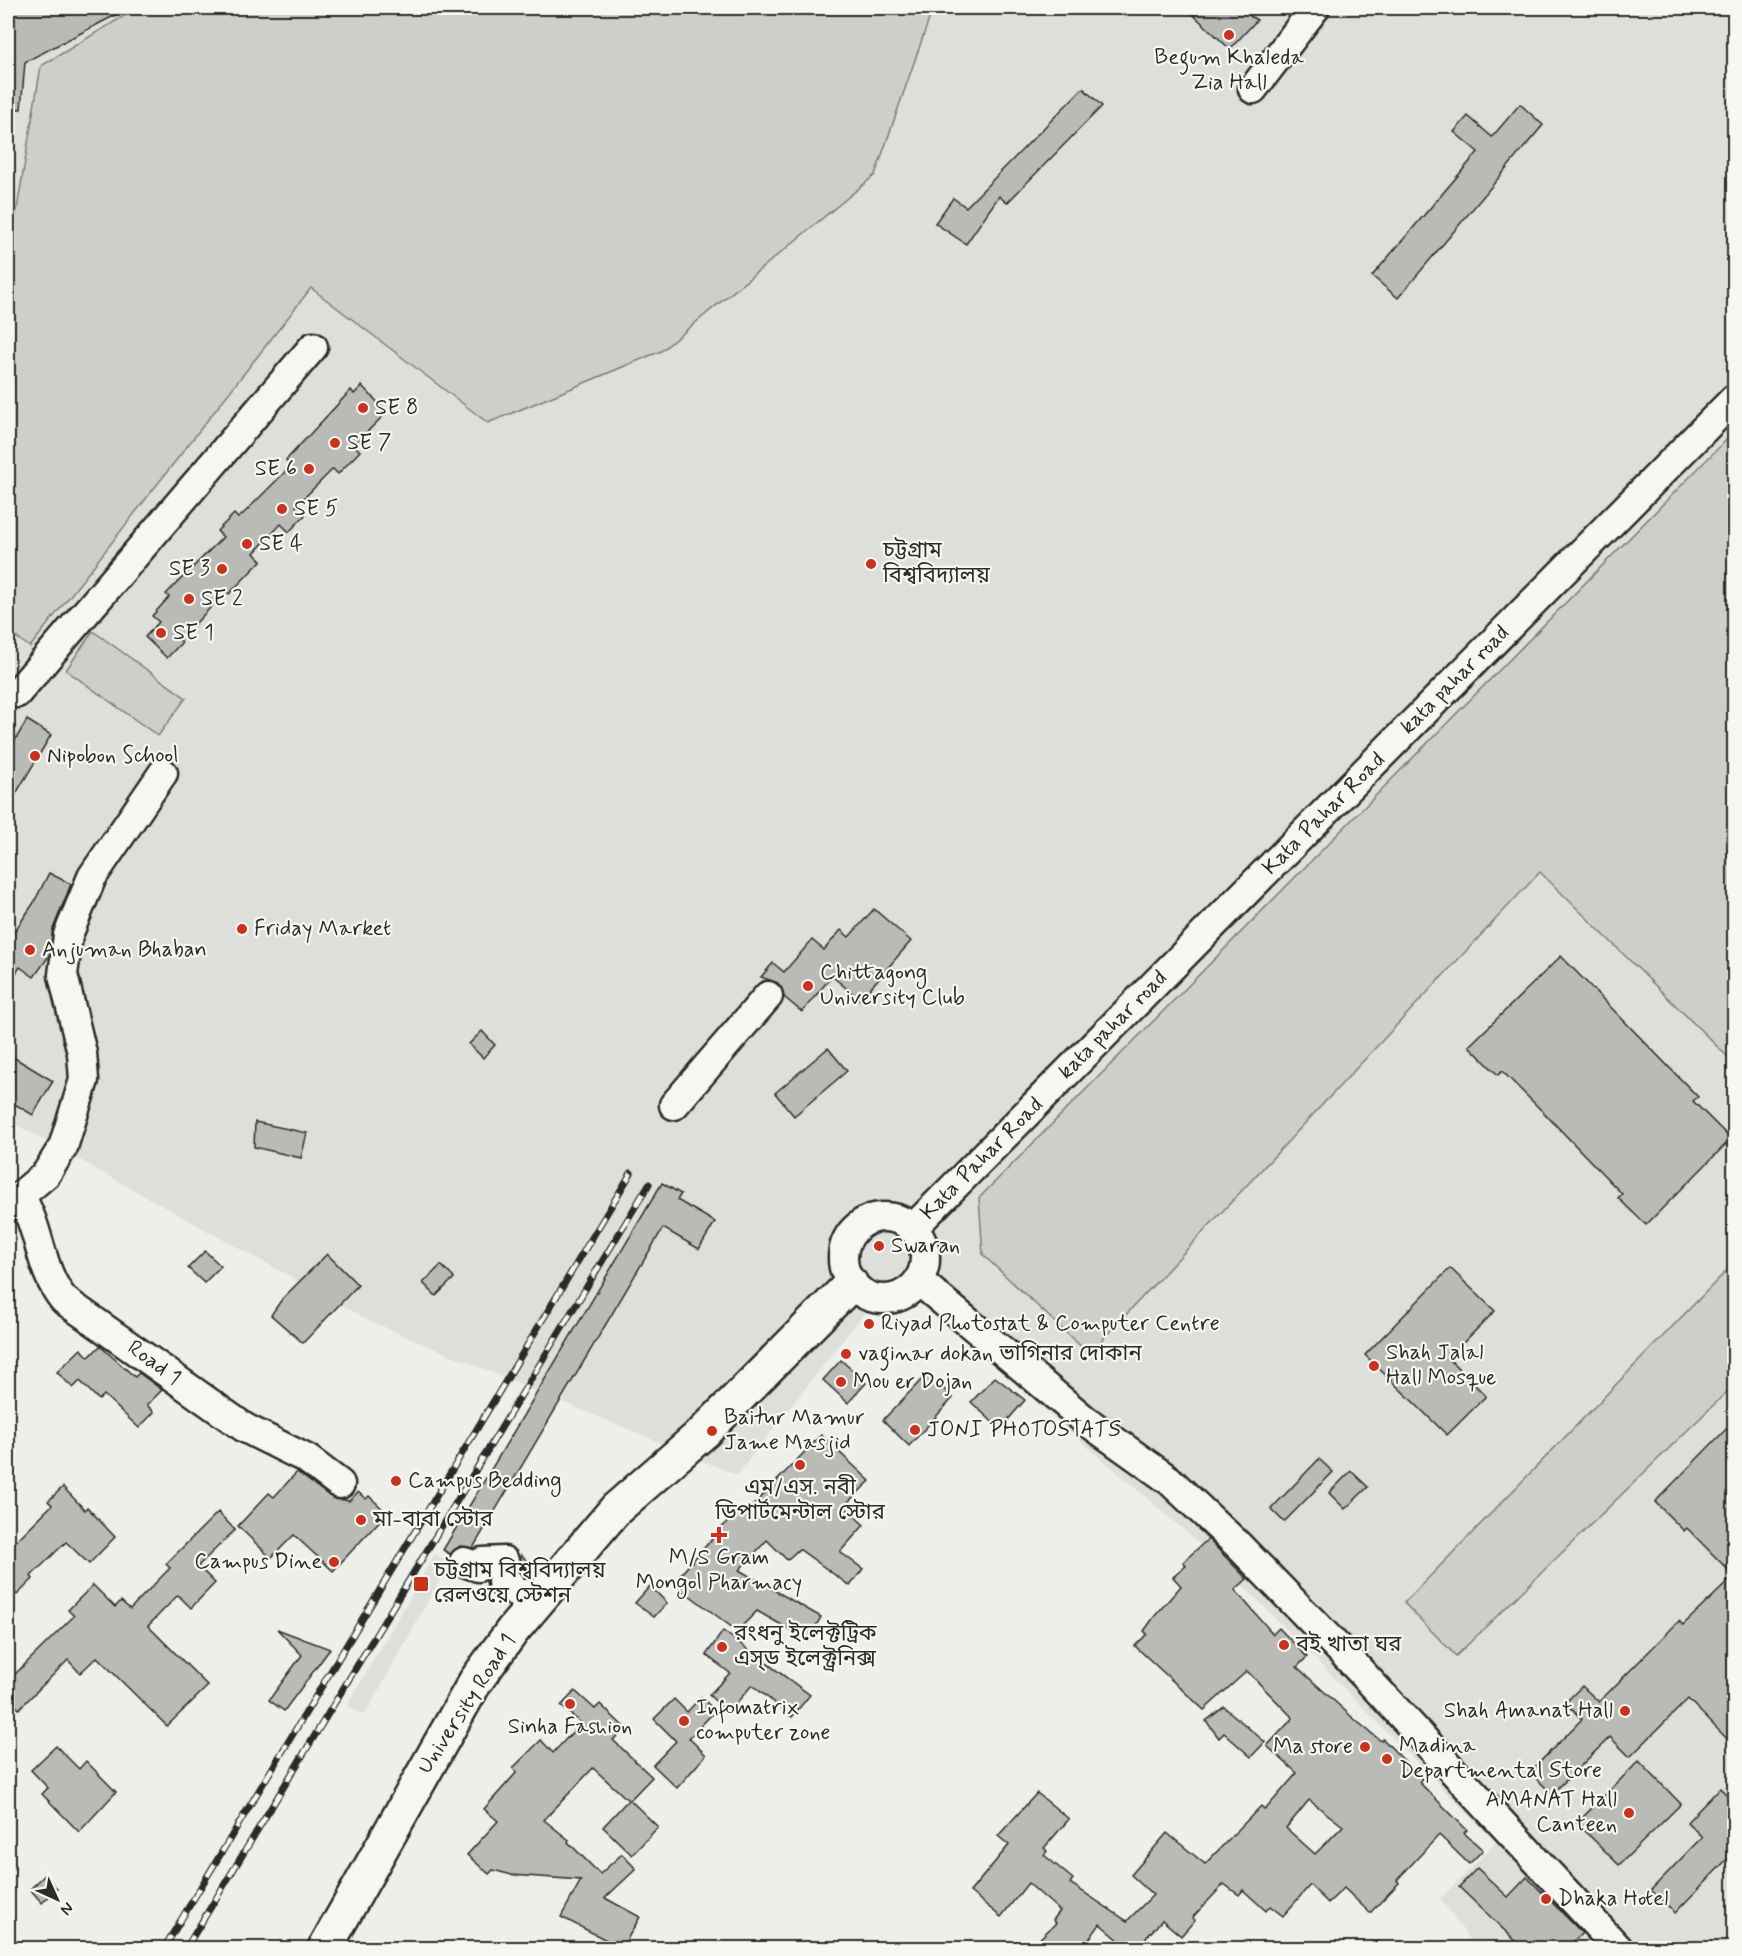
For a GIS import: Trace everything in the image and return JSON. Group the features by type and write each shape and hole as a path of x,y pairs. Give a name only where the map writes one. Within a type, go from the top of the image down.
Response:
{"main road":[{"name":"University Road 1","path":"325,1948 475,1682 543,1594 616,1509 704,1432 851,1284"}],"street":[{"path":"1253,89 1315,8"},
{"path":"17,693 313,347"},
{"name":"kata pahar road","path":"947,1192 1734,399"},
{"name":"Kata Pahar Road","path":"913,1228 1734,399"},
{"path":"14,1193 46,1174 63,1147 84,1080 82,1053 63,975 68,936 92,877 163,773"},
{"path":"674,1106 768,996"},
{"name":"Road 1","path":"14,1193 36,1226 53,1287 64,1300 244,1428 307,1459 340,1484"},
{"path":"890,1217 913,1228 924,1248 925,1259 918,1281 898,1298 885,1300 860,1293 845,1275 842,1253 846,1240 854,1230 864,1222 890,1217"},
{"path":"918,1281 1085,1420 1169,1480 1238,1545 1356,1666 1618,1948"},
{"path":"464,1562 478,1567 482,1562 504,1561 502,1582 509,1583 517,1593 543,1594"}],"shaded area":[{"name":"চট্টগ্রাম বিশ্ববিদ্যালয়","path":"8,8 1734,8 1734,1948 1476,1948 1440,1899 1496,1843 1217,1559 923,1304 866,1311 737,1475 372,1322 8,1120"},
{"path":"137,8 933,8 875,175 661,351 488,423 311,288 30,647 8,631 8,262 41,66"},
{"path":"1734,432 1734,1063 1540,872 1089,1354 983,1255 979,1198"},
{"path":"93,631 186,698 158,736 66,670"},
{"path":"1734,1263 1734,1385 1456,1656 1404,1603"},
{"path":"435,1554 449,1563 365,1715 347,1706"}],"building":[{"path":"8,8 129,8 25,62 21,109 8,109"},
{"name":"Begum Khaleda Zia Hall","path":"1186,8 1257,8 1250,16 1257,20 1230,49"},
{"path":"1083,88 1102,106 1007,203 999,196 966,244 935,223 953,198 966,207"},
{"path":"1520,104 1543,125 1398,298 1372,276 1478,152 1454,132 1468,116 1492,137"},
{"path":"362,386 387,412 354,445 360,451 338,474 333,469 296,506 305,515 289,532 281,524 254,553 261,561 229,594 226,591 180,640 182,642 167,658 145,637 159,622 152,616 169,597 166,594 223,537 217,531 234,514 238,518 243,514 291,466 286,460 351,390 354,394"},
{"path":"27,720 51,735 8,807 8,752"},
{"path":"49,873 71,884 53,929 49,956 34,977 20,967 8,985 8,941 33,904"},
{"name":"Chittagong University Club","path":"874,909 911,941 860,1000 832,976 802,1012 784,997 778,983 761,977 773,963 784,972 812,940 824,950 841,930 849,937"},
{"path":"1561,956 1698,1097 1693,1101 1731,1139 1646,1225 1618,1198 1622,1194 1547,1116 1502,1071 1498,1075 1469,1046"},
{"path":"482,1031 495,1045 483,1058 469,1044"},
{"path":"828,1048 847,1071 794,1116 775,1093"},
{"path":"8,1054 53,1081 33,1115 8,1100"},
{"path":"255,1122 307,1133 301,1158 254,1147"},
{"name":"চট্টগ্রাম বিশ্ববিদ্যালয় রেলওয়ে স্টেশন","path":"662,1183 681,1194 677,1200 715,1222 699,1249 663,1228 473,1548 460,1546 450,1554 443,1550"},
{"path":"205,1251 221,1266 204,1283 188,1268"},
{"path":"327,1254 358,1285 303,1343 271,1315 282,1299"},
{"path":"441,1265 454,1278 436,1296 423,1283"},
{"path":"1450,1268 1495,1311 1448,1358 1486,1396 1447,1435 1365,1355"},
{"path":"100,1346 135,1377 139,1373 162,1390 147,1405 154,1412 139,1428 104,1395 99,1400 80,1381 73,1388 57,1372 81,1349 89,1357"},
{"path":"841,1360 866,1383 848,1403 823,1380"},
{"path":"928,1373 953,1398 909,1446 883,1420"},
{"path":"995,1377 1025,1400 1000,1429 971,1402"},
{"path":"1734,1421 1734,1576 1687,1528 1684,1531 1655,1502"},
{"path":"821,1435 870,1481 844,1506 864,1525 840,1552 863,1569 850,1586 799,1549 787,1560 767,1540 739,1570 821,1617 808,1640 757,1611 737,1631 673,1583 735,1513 741,1518"},
{"path":"1319,1459 1333,1472 1284,1522 1271,1509"},
{"path":"1351,1471 1368,1487 1345,1509 1329,1493"},
{"path":"297,1472 331,1497 349,1501 358,1492 366,1499 369,1496 387,1513 333,1571 294,1535 271,1558 238,1526 269,1493 274,1497"},
{"path":"63,1487 85,1510 87,1507 115,1537 89,1564 66,1542 31,1576 33,1579 17,1595 8,1585 8,1549 52,1505 48,1501"},
{"path":"218,1512 235,1530 198,1566 215,1583 191,1608 178,1595 148,1626 208,1686 167,1726 97,1657 80,1673 68,1660 19,1709 8,1698 8,1681 74,1616 68,1610 93,1585 115,1607 121,1601 130,1609 170,1568 166,1564"},
{"path":"1208,1539 1247,1579 1235,1590 1273,1634 1279,1628 1307,1657 1297,1667 1353,1718 1381,1741 1383,1739 1422,1779 1419,1782 1467,1830 1464,1833 1483,1850 1469,1864 1439,1835 1397,1880 1399,1883 1370,1913 1344,1888 1328,1903 1310,1885 1283,1916 1270,1906 1266,1911 1243,1890 1239,1895 1224,1884 1192,1918 1195,1920 1181,1936 1162,1920 1137,1948 1128,1948 1100,1924 1083,1948 1030,1948 1056,1923 1053,1920 1060,1911 1028,1883 1001,1917 970,1892 1009,1845 998,1836 1037,1793 1069,1819 1044,1848 1047,1851 1044,1855 1073,1879 1070,1883 1127,1921 1153,1895 1131,1875 1167,1833 1205,1864 1261,1806 1265,1810 1297,1773 1267,1746 1293,1718 1247,1671 1204,1710 1135,1646 1147,1634 1144,1631 1154,1617 1181,1586 1173,1577 1186,1566 1183,1562","holes":["1309,1800 1343,1826 1315,1854 1286,1828"]},
{"path":"521,1555 537,1571 531,1577 525,1577 520,1571"},
{"name":"Shah Amanat Hall","path":"1734,1576 1734,1746 1688,1699 1630,1757 1610,1737 1552,1794 1530,1772 1582,1719 1565,1703 1582,1686 1599,1702 1679,1621 1683,1625"},
{"path":"650,1586 667,1603 654,1617 635,1603"},
{"path":"277,1629 330,1649 284,1711 269,1700 302,1655"},
{"path":"723,1631 810,1695 792,1717 752,1685 728,1713 709,1695 730,1673 706,1655"},
{"path":"575,1691 595,1709 600,1704 625,1728 613,1740 652,1777 630,1800 658,1827 632,1855 603,1827 628,1800 593,1768 544,1820 569,1840 568,1842 600,1874 622,1854 636,1869 605,1898 640,1917 622,1948 561,1917 581,1880 512,1875 493,1870 489,1874 467,1855 498,1821 484,1809 517,1772 513,1768 541,1740 553,1753 581,1723 561,1706"},
{"path":"701,1697 715,1711 689,1738 706,1755 677,1788 653,1765 676,1741 654,1719 674,1699 687,1712"},
{"path":"1224,1707 1265,1742 1251,1757 1224,1733 1219,1738 1206,1721"},
{"path":"56,1746 79,1769 86,1761 116,1792 79,1832 42,1794 48,1788 31,1770"},
{"name":"Shah Amanat Hall","path":"1639,1761 1681,1804 1619,1865 1577,1823"},
{"path":"1720,1788 1734,1802 1734,1852 1675,1913 1651,1890 1702,1837 1687,1822"},
{"path":"1477,1868 1508,1897 1527,1877 1582,1933 1567,1948 1523,1948 1459,1887"},
{"path":"45,1875 57,1889 42,1903 30,1889"}],"railway":[{"path":"164,1948 631,1173"},
{"path":"186,1948 649,1184"}],"place":[{"name":"Begum Khaleda Zia Hall","path":"1229,35"},
{"name":"SE 8","path":"363,408"},
{"name":"SE 7","path":"335,443"},
{"name":"SE 6","path":"309,469"},
{"name":"SE 5","path":"282,509"},
{"name":"SE 4","path":"247,544"},
{"name":"চট্টগ্রাম বিশ্ববিদ্যালয়","path":"871,564"},
{"name":"SE 3","path":"222,569"},
{"name":"SE 2","path":"189,599"},
{"name":"SE 1","path":"161,633"},
{"name":"Nipobon School","path":"35,756"},
{"name":"Friday Market","path":"242,929"},
{"name":"Anjuman Bhaban","path":"30,950"},
{"name":"Chittagong University Club","path":"808,986"},
{"name":"Swaran","path":"879,1246"},
{"name":"Riyad Photostat & Computer Centre","path":"869,1324"},
{"name":"vaginar dokan ভাগিনার দোকান","path":"846,1354"},
{"name":"Shah Jalal Hall Mosque","path":"1374,1366"},
{"name":"Mou er Dojan","path":"841,1382"},
{"name":"JONI PHOTOSTATS","path":"915,1430"},
{"name":"Baitur Mamur Jame Masjid","path":"712,1431"},
{"name":"এম/এস. নবী ডিপার্টমেন্টাল স্টোর","path":"800,1465"},
{"name":"Campus Bedding","path":"396,1481"},
{"name":"মা-বাবা স্টোর","path":"361,1520"},
{"name":"M/S Gram Mongol Pharmacy","path":"719,1535"},
{"name":"Campus Dine","path":"334,1562"},
{"name":"চট্টগ্রাম বিশ্ববিদ্যালয় রেলওয়ে স্টেশন","path":"421,1584"},
{"name":"বই খাতা ঘর","path":"1284,1645"},
{"name":"রংধনু ইলেক্টট্রিক এস্ড ইলেক্ট্রনিক্স","path":"722,1647"},
{"name":"Sinha Fashion","path":"570,1704"},
{"name":"Shah Amanat Hall","path":"1625,1711"},
{"name":"Infomatrix computer zone","path":"684,1721"},
{"name":"Ma store","path":"1365,1747"},
{"name":"Madina Departmental Store","path":"1387,1759"},
{"name":"AMANAT Hall Canteen","path":"1629,1813"},
{"name":"Dhaka Hotel","path":"1546,1899"}]}
